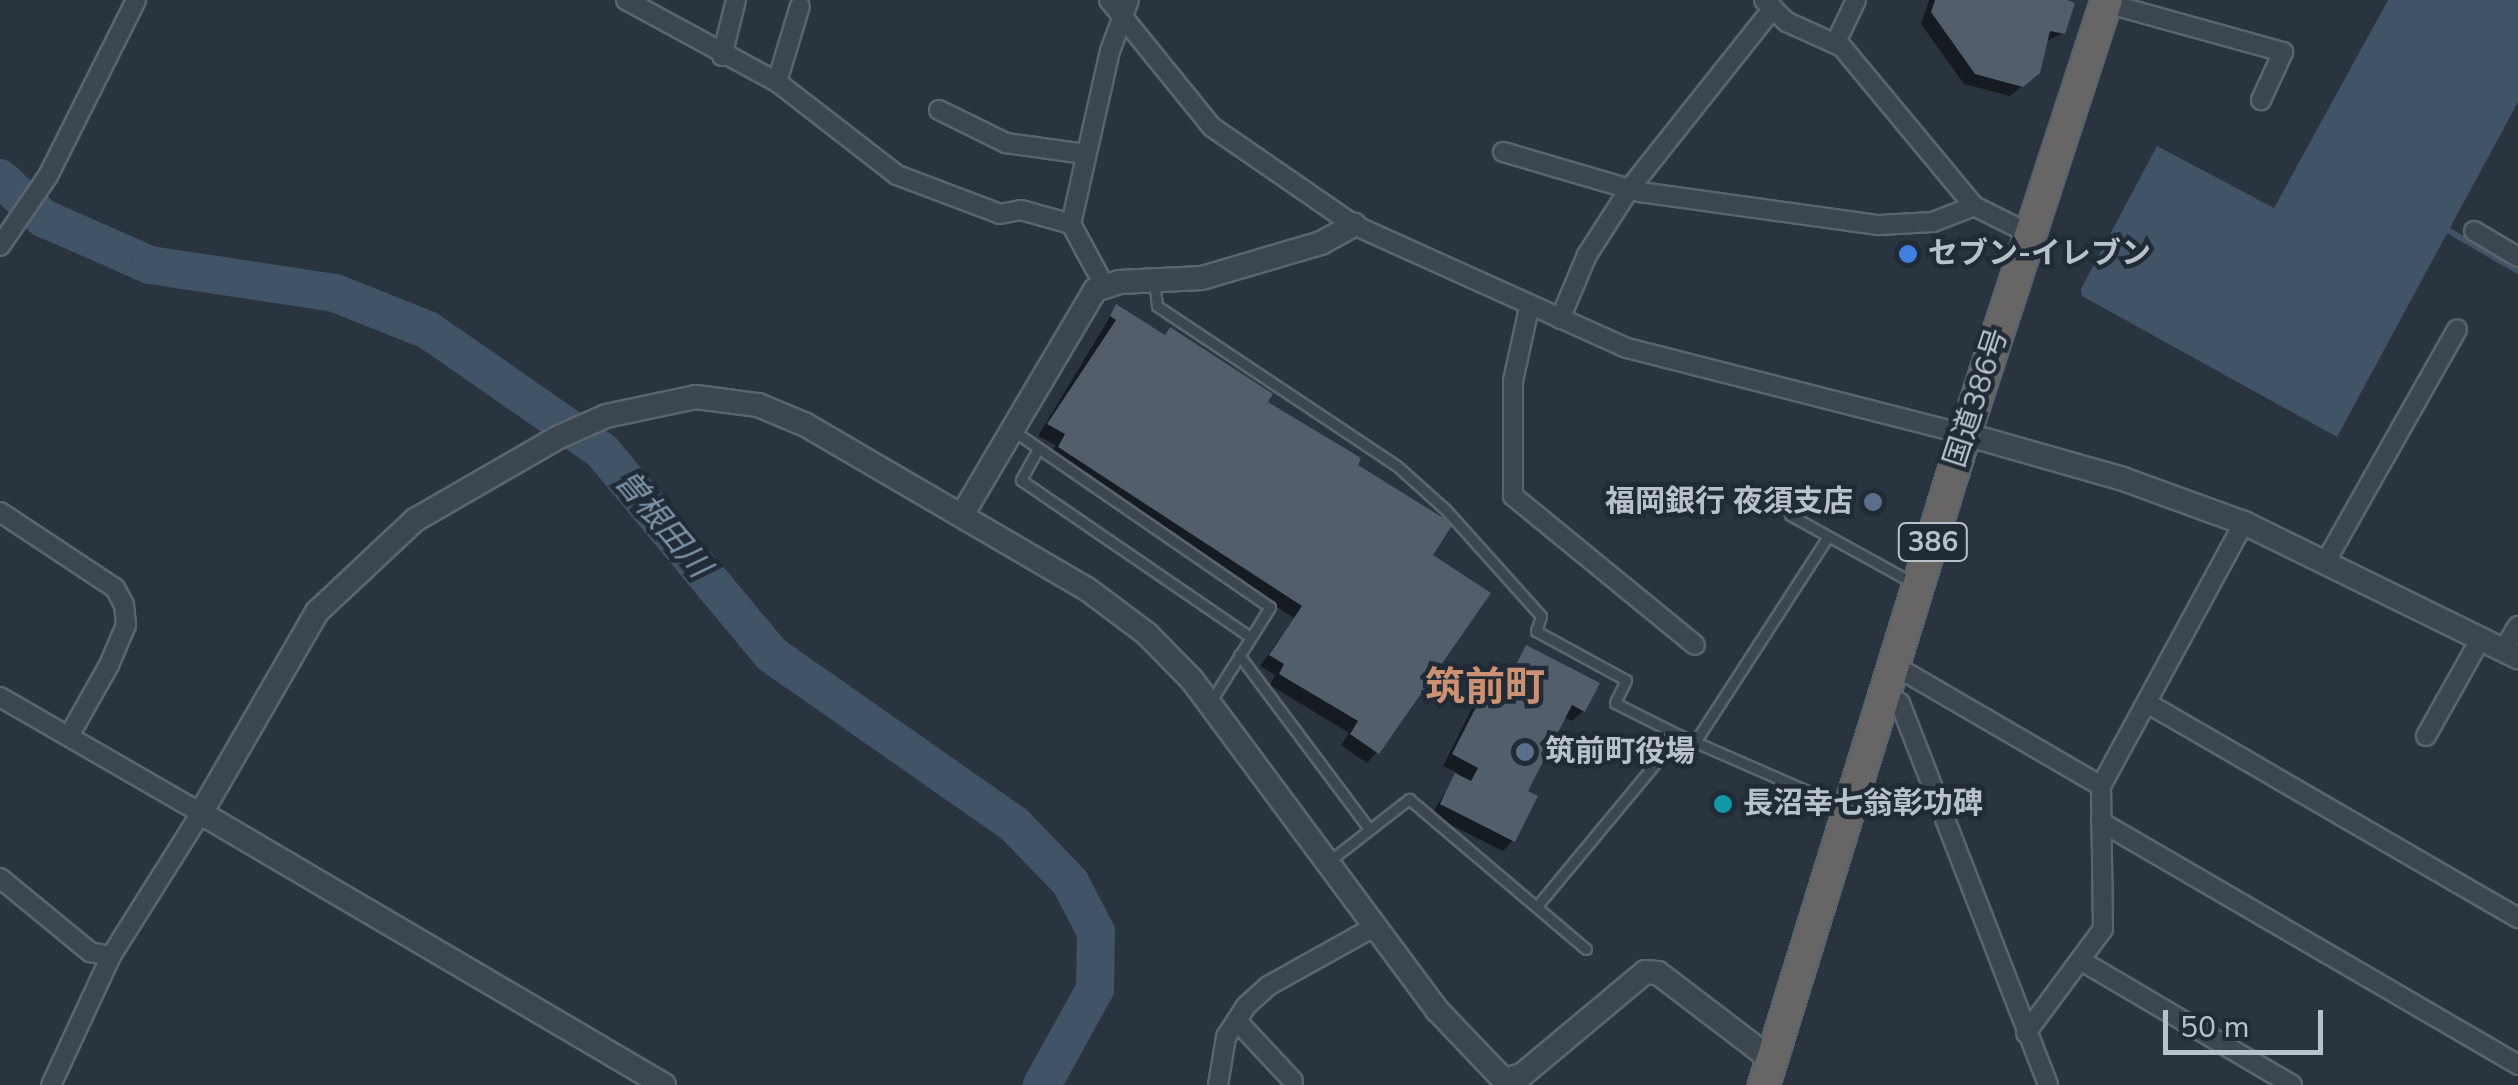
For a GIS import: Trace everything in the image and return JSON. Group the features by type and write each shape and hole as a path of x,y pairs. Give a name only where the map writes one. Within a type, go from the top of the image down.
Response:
{"highway":[{"name":"国道386号","path":"1768,1072 1964,434 2106,1"}],"street":[{"path":"3,242 48,176 136,0"},
{"path":"626,0 722,56 778,82 897,175 1000,214 1022,210 1072,224"},
{"path":"722,56 736,0"},
{"path":"1109,0 1212,126 1291,187 1354,225 1529,308 1627,348 2123,479 2244,524 2511,653 2518,626"},
{"path":"1104,285 1072,224 1085,154 1128,0"},
{"path":"1836,42 1856,0"},
{"path":"2106,1 2283,52 2262,100"},
{"path":"1560,319 1587,255 1630,188 1768,4 1788,22 1836,42 1974,206 2030,234"},
{"path":"778,82 800,6"},
{"path":"939,110 1006,143 1085,154"},
{"path":"1503,152 1630,188 1880,225 1934,222 1974,206"},
{"path":"1104,285 1202,278 1321,243 1354,225"},
{"path":"2474,230 2518,256"},
{"path":"962,515 1104,285"},
{"path":"1529,308 1513,381 1513,496 1695,645"},
{"path":"2326,561 2457,329"},
{"path":"52,1085 111,956 201,813 316,612 415,520 532,451 606,416 696,397 758,405 806,425 1087,589 1147,634 1209,703 1437,1010 1505,1083 1522,1076 1645,972 1658,972 1768,1072"},
{"path":"0,512 116,588 124,605 126,625 110,665 69,736"},
{"path":"2026,1033 2103,929 2101,786 2244,524"},
{"path":"2426,736 2481,638"},
{"path":"1895,666 2101,786"},
{"path":"0,697 664,1085"},
{"path":"1886,697 1900,704 2048,1085"},
{"path":"2147,703 2518,918"},
{"path":"2100,822 2518,1065"},
{"path":"0,878 90,952 111,956"},
{"path":"1218,1085 1226,1038 1268,986 1374,927"},
{"path":"2080,960 2292,1085"},
{"path":"1237,1021 1293,1082"}],"lane":[{"path":"1154,280 1157,306 1397,466 1541,616 1536,631 1626,680 1615,703 1695,742 1851,808"},
{"path":"1012,431 1270,607 1209,703"},
{"path":"1038,449 1021,480 1250,638"},
{"path":"1790,515 1920,585"},
{"path":"1695,742 1827,538"},
{"path":"1240,655 1369,829"},
{"path":"1537,906 1679,734"},
{"path":"1326,864 1408,799 1586,949"}],"water":[{"path":"2388,0 2518,0 2518,102 2337,437 2082,296 2081,289 2157,146 2274,208"}],"building":[{"path":"1935,0 2075,3 2065,34 2050,31 2040,73 2023,87 1975,74 1931,12"},
{"path":"1116,304 1165,335 1170,327 1273,394 1268,402 1361,458 1358,465 1453,524 1433,555 1491,593 1379,754 1350,734 1358,721 1279,674 1284,664 1269,655 1302,606 1058,447 1065,434 1047,424 1116,320 1110,316"},
{"path":"1526,645 1600,683 1585,712 1572,705 1528,791 1538,796 1515,842 1440,804 1455,773 1471,781 1478,768 1452,754 1494,672 1508,680"}],"waterway":[{"name":"曽根田川","path":"0,178 43,218 150,265 335,293 428,330 602,451 771,654 1015,825 1070,882 1096,932 1095,989 1042,1085"},
{"path":"2444,228 2518,271"}],"place":[{"name":"セブン-イレブン","path":"1908,254"},
{"name":"福岡銀行 夜須支店","path":"1873,502"},
{"name":"筑前町役場","path":"1525,752"},
{"name":"長沼幸七翁彰功碑","path":"1723,804"}],"district":[{"name":"筑前町","path":"1485,687"}]}
